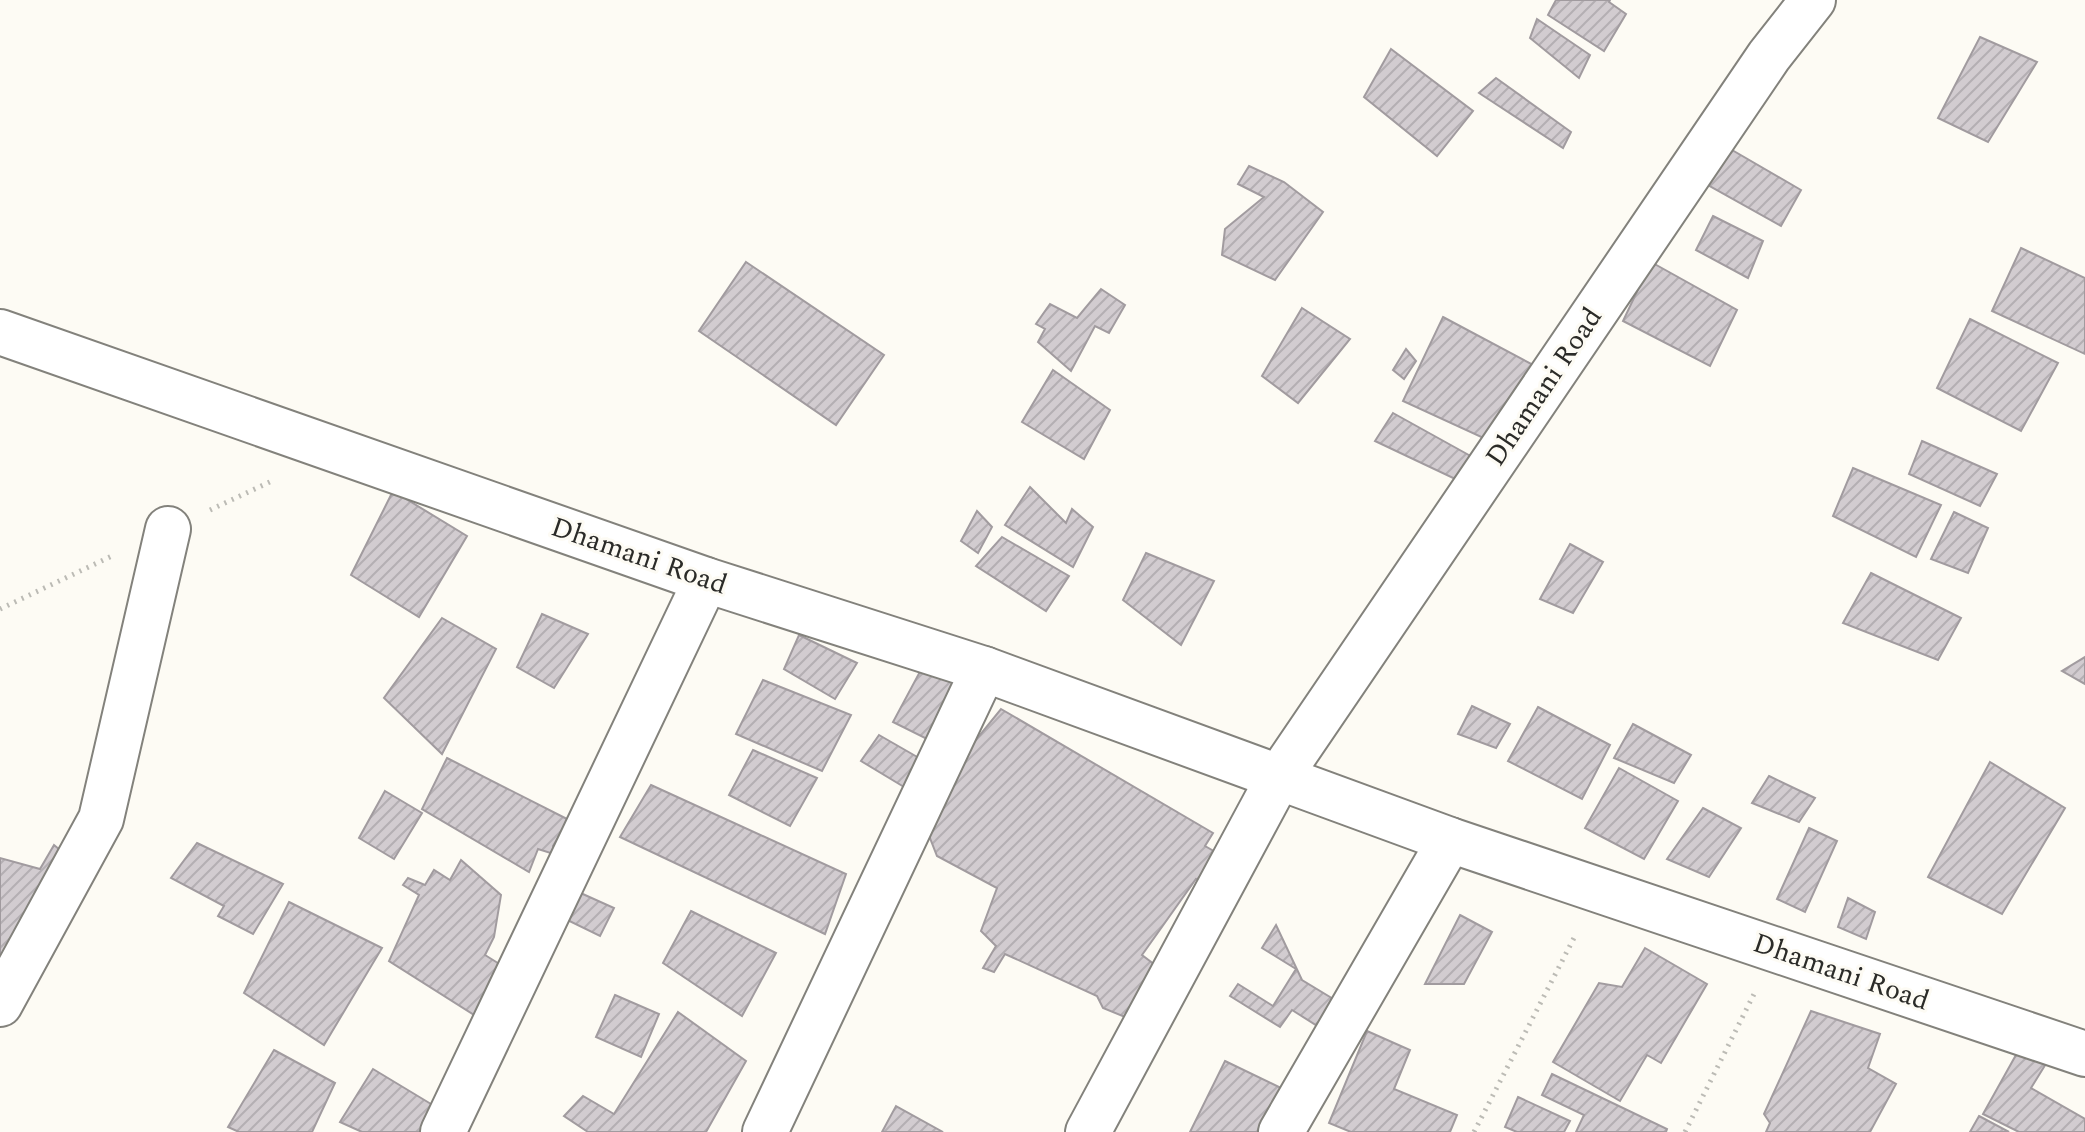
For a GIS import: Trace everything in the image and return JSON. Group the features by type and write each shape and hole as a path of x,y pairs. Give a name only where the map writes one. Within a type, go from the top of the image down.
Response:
{"main road":[{"name":"Dhamani Road","path":"1279,777 1769,56 1814,0"},
{"name":"Dhamani Road","path":"0,332 706,580 984,669 1450,840 2085,1054"},
{"path":"0,1004 101,819 168,529"},
{"path":"443,1132 706,580"},
{"path":"765,1132 984,669"},
{"path":"1088,1132 1279,777"},
{"path":"1281,1132 1450,840"}],"path":[{"path":"1474,1132 1598,890"},
{"path":"1685,1132 1776,950"}],"building":[{"path":"1556,0 1610,0 1626,14 1604,51 1548,15"},
{"path":"1537,19 1590,55 1579,78 1530,38"},
{"path":"1980,37 2037,62 1988,142 1938,118"},
{"path":"1391,49 1473,111 1437,156 1364,97"},
{"path":"1496,78 1571,132 1563,148 1479,93"},
{"path":"1720,143 1801,190 1781,226 1699,180"},
{"path":"1249,166 1284,182 1323,212 1275,280 1222,255 1225,229 1264,197 1238,184"},
{"path":"1713,216 1763,241 1748,278 1696,250"},
{"path":"2021,248 2085,278 2085,354 1992,311"},
{"path":"746,262 884,355 836,425 699,331"},
{"path":"1651,262 1737,310 1710,366 1623,321"},
{"path":"1101,289 1125,305 1109,333 1095,326 1071,371 1038,342 1045,329 1036,324 1050,304 1077,318"},
{"path":"1302,308 1350,339 1298,403 1262,376"},
{"path":"1443,317 1535,366 1490,441 1403,401"},
{"path":"1970,319 2058,363 2021,431 1937,388"},
{"path":"1406,349 1416,361 1404,379 1393,370"},
{"path":"1053,370 1110,410 1084,459 1022,422"},
{"path":"1393,413 1485,464 1470,486 1375,441"},
{"path":"1922,441 1997,474 1980,506 1909,474"},
{"path":"1853,468 1941,505 1916,557 1833,516"},
{"path":"1030,487 1066,523 1072,509 1093,527 1073,567 1005,525"},
{"path":"393,491 467,536 419,617 351,575"},
{"path":"977,511 992,527 978,553 961,541"},
{"path":"1954,512 1988,528 1968,573 1931,559"},
{"path":"1002,537 1069,576 1046,611 976,566"},
{"path":"1570,544 1603,562 1573,613 1540,599"},
{"path":"1146,553 1214,581 1181,645 1123,600"},
{"path":"1871,573 1961,618 1938,660 1843,623"},
{"path":"542,614 588,634 554,688 517,667"},
{"path":"442,618 496,649 442,754 384,698"},
{"path":"799,635 857,663 835,699 784,669"},
{"path":"2085,657 2085,684 2062,671"},
{"path":"923,666 961,683 927,739 893,722"},
{"path":"763,680 851,715 822,771 736,734"},
{"path":"1472,706 1510,724 1496,748 1458,734"},
{"path":"1538,707 1610,745 1582,799 1508,761"},
{"path":"1001,709 1213,833 1205,846 1224,857 1212,883 1196,879 1142,955 1163,971 1130,1019 1103,1008 1097,996 1005,954 994,972 983,968 996,946 981,931 997,888 937,856 919,810"},
{"path":"1633,724 1691,755 1674,783 1614,758"},
{"path":"879,735 926,762 909,790 861,761"},
{"path":"753,750 817,778 790,826 729,795"},
{"path":"447,758 569,820 553,846 560,856 538,849 529,872 422,809"},
{"path":"1990,762 2065,808 2002,914 1928,877"},
{"path":"1619,768 1678,801 1644,859 1585,828"},
{"path":"1769,776 1815,798 1799,822 1752,803"},
{"path":"651,785 846,874 825,934 620,837"},
{"path":"385,791 422,813 394,859 359,838"},
{"path":"1703,808 1741,828 1709,877 1667,859"},
{"path":"1809,828 1837,841 1805,912 1777,899"},
{"path":"197,843 283,884 253,934 218,916 224,906 171,878"},
{"path":"54,845 85,871 39,963 0,956 0,858 40,869"},
{"path":"461,860 501,895 494,937 485,955 509,970 482,1020 389,961 419,895 403,885 408,878 425,885 434,870 450,880"},
{"path":"565,886 614,908 600,936 551,912"},
{"path":"1848,898 1875,912 1866,939 1838,927"},
{"path":"289,902 382,948 324,1045 244,993"},
{"path":"691,911 776,953 742,1016 663,963"},
{"path":"1460,915 1492,932 1464,984 1425,984"},
{"path":"1276,925 1302,980 1335,1000 1319,1027 1292,1010 1280,1027 1230,996 1238,984 1273,1006 1296,969 1262,948"},
{"path":"1645,948 1707,984 1661,1063 1647,1055 1620,1101 1553,1062 1599,983 1622,987"},
{"path":"615,995 659,1014 641,1057 596,1037"},
{"path":"1811,1011 1880,1034 1868,1068 1896,1084 1870,1132 1766,1132 1770,1123 1764,1114"},
{"path":"678,1012 746,1061 706,1132 588,1132 564,1116 583,1096 614,1114"},
{"path":"1367,1031 1410,1050 1394,1089 1457,1115 1450,1132 1351,1132 1329,1123"},
{"path":"2021,1046 2047,1062 2031,1088 2085,1119 2085,1132 2019,1132 1983,1114"},
{"path":"274,1050 335,1083 312,1132 239,1132 228,1127"},
{"path":"1225,1061 1281,1088 1259,1132 1190,1132"},
{"path":"373,1069 436,1107 423,1132 362,1132 340,1122"},
{"path":"1552,1074 1667,1129 1666,1132 1576,1132 1584,1115 1542,1095"},
{"path":"1518,1097 1570,1121 1564,1132 1517,1132 1505,1127"},
{"path":"896,1106 943,1132 882,1132"},
{"path":"1979,1116 2009,1132 1970,1132"}]}
